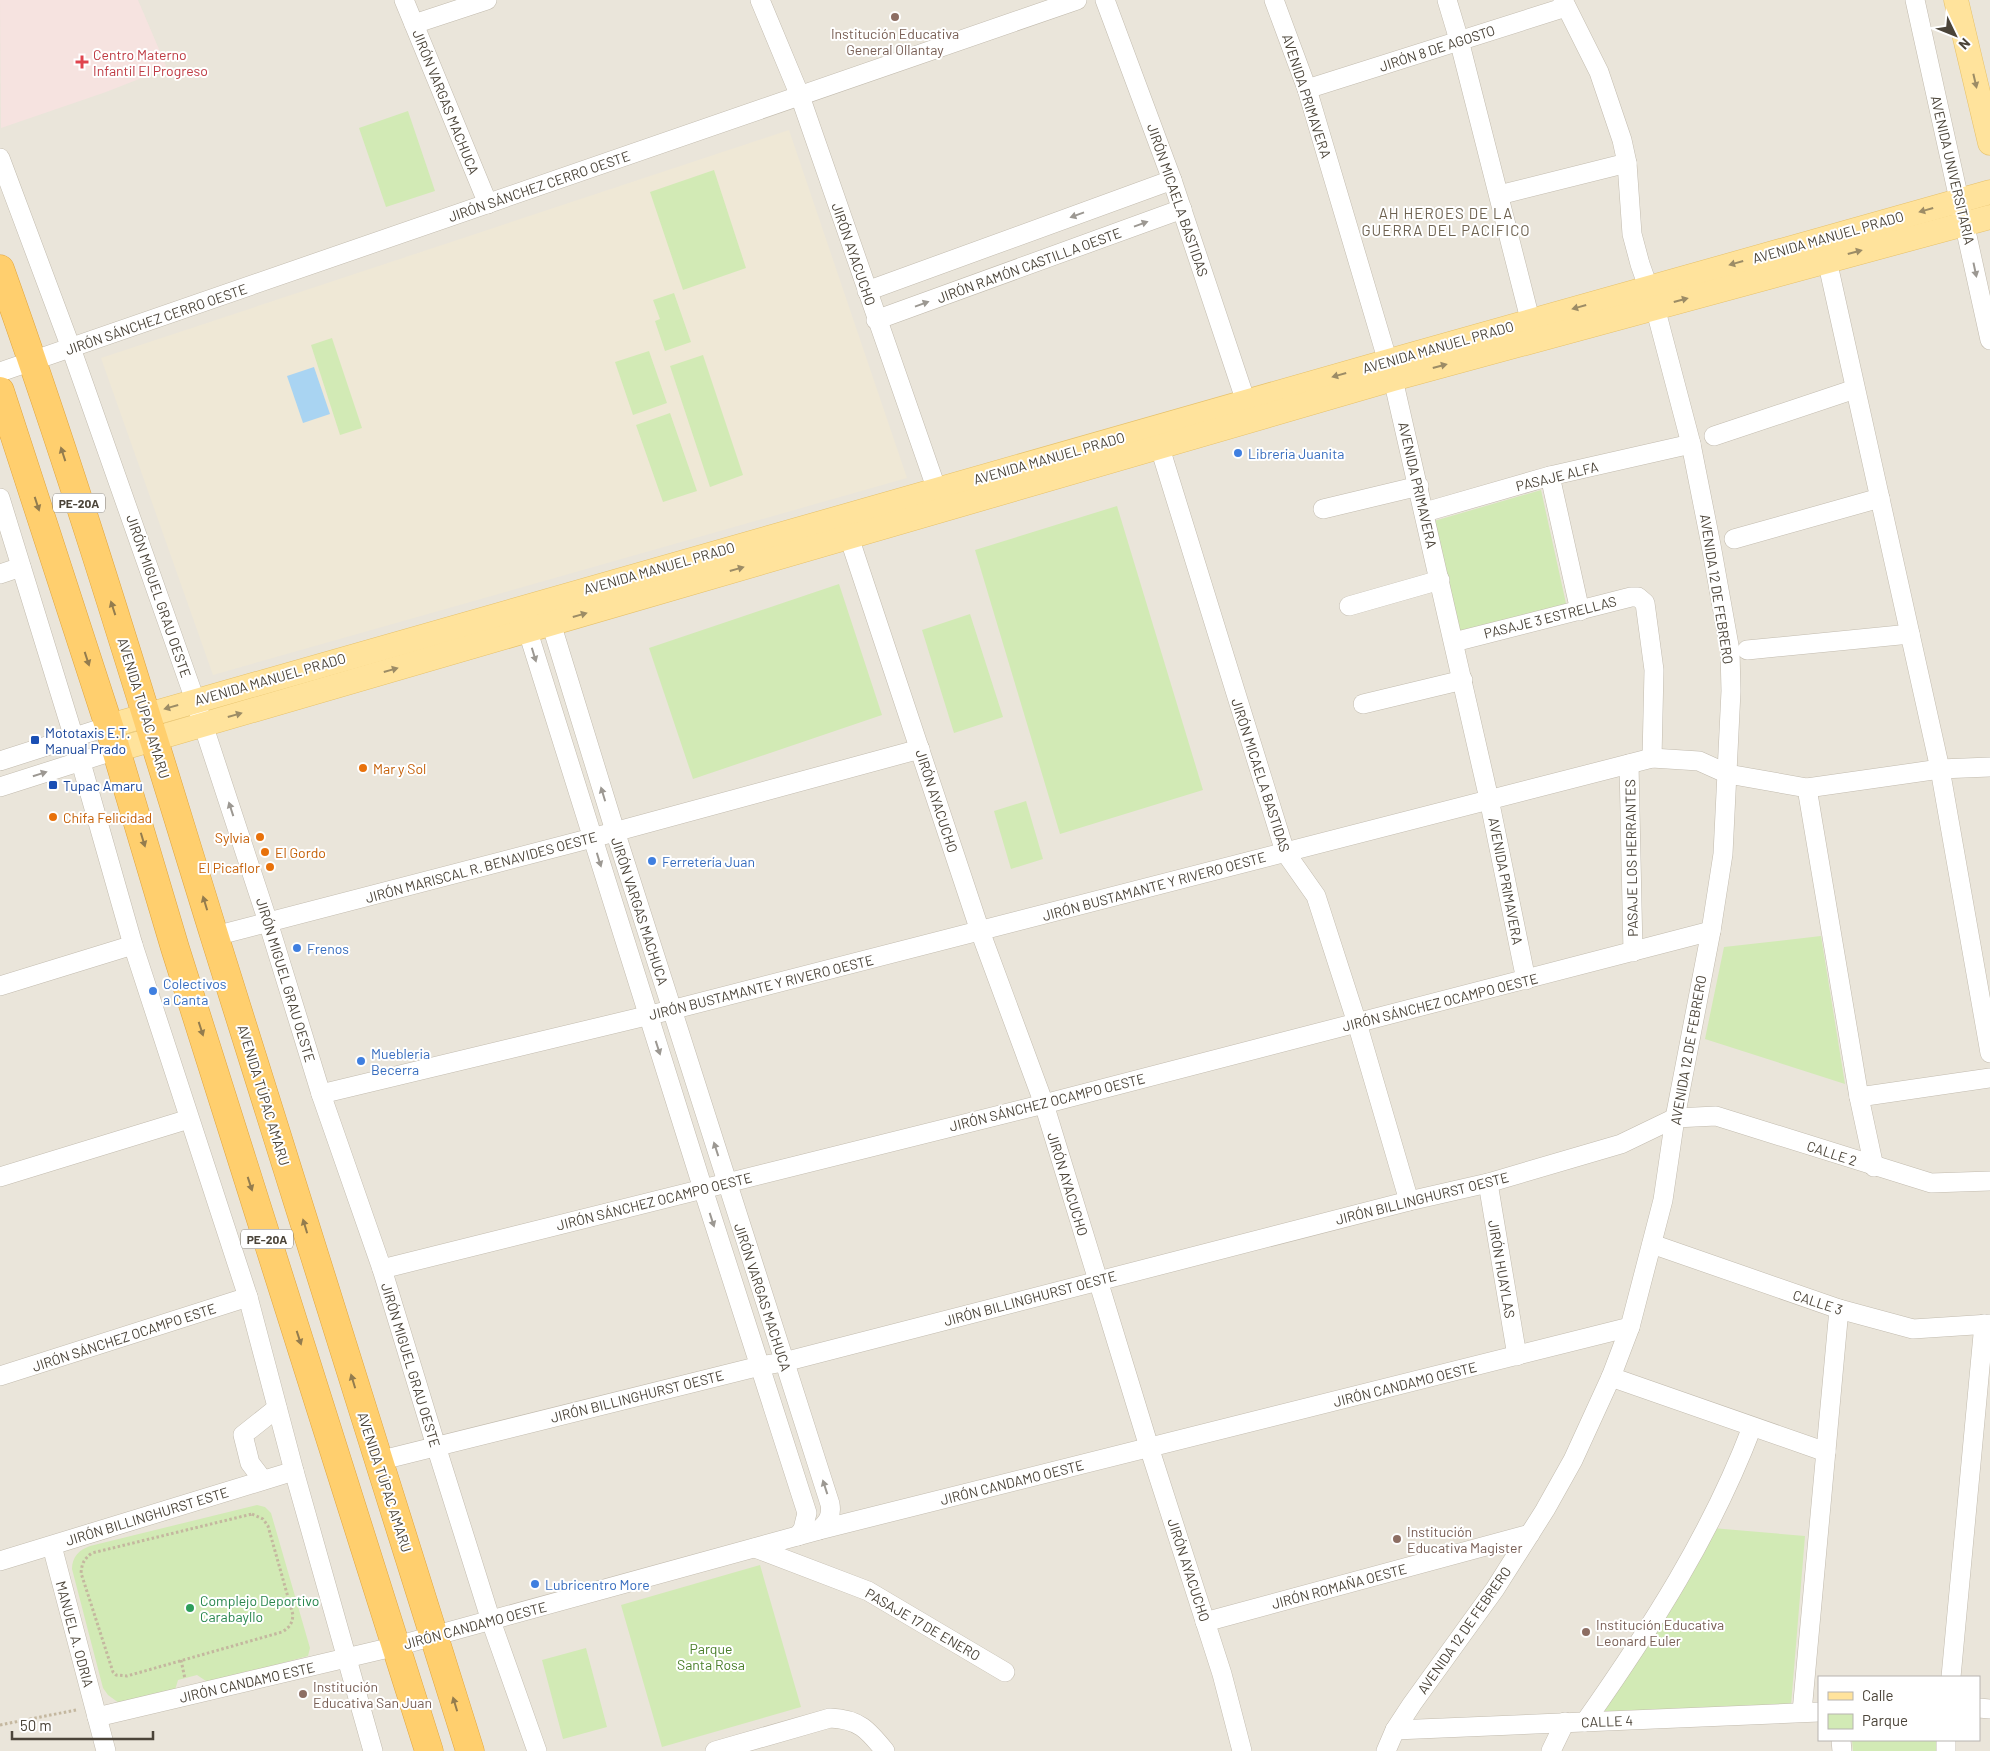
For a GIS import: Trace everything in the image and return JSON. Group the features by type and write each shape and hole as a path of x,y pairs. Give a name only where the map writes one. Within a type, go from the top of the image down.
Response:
{"highway":[{"name":"AVENIDA TÚPAC AMARU","path":"0,269 33,361 151,726 214,936 470,1751"},
{"name":"PE-20A","path":"0,391 112,738 175,948 429,1751"}],"main road":[{"path":"1956,0 1990,143"},
{"name":"AVENIDA MANUEL PRADO","path":"1652,297 1827,260 1962,212 1990,192"},
{"name":"AVENIDA MANUEL PRADO","path":"151,726 203,724 524,619 1156,437 1652,297 1962,212 1990,217"},
{"name":"AVENIDA MANUEL PRADO","path":"1156,437 1246,402 1391,370"},
{"name":"AVENIDA MANUEL PRADO","path":"548,612 849,537 940,500"},
{"name":"AVENIDA MANUEL PRADO","path":"112,738 151,726 195,700 524,619"}],"street":[{"name":"JIRÓN VARGAS MACHUCA","path":"404,0 488,204"},
{"path":"414,24 487,0"},
{"name":"JIRÓN AYACUCHO","path":"760,0 800,96 876,320 940,500"},
{"name":"JIRÓN SÁNCHEZ CERRO OESTE","path":"0,372 1078,0"},
{"name":"JIRÓN MICAELA BASTIDAS","path":"1105,0 1172,180 1246,402"},
{"name":"AVENIDA PRIMAVERA","path":"1274,0 1307,89 1391,370 1463,680 1526,980"},
{"path":"1447,0 1459,40 1533,330"},
{"name":"AVENIDA UNIVERSITARIA","path":"1915,0 1990,340"},
{"name":"JIRÓN 8 DE AGOSTO","path":"1307,89 1459,40 1564,3"},
{"name":"AVENIDA 12 DE FEBRERO","path":"1386,1751 1395,1730 1490,1596 1530,1534 1573,1460 1611,1376 1630,1328 1663,1200 1675,1118 1711,931 1723,854 1731,691 1730,651 1690,444 1652,297 1632,234 1627,163 1622,140 1599,72 1564,3"},
{"name":"JIRÓN MIGUEL GRAU OESTE","path":"0,158 71,348 195,700 268,922 321,1094 382,1269 491,1621 537,1751"},
{"path":"1499,195 1627,163"},
{"path":"867,290 1172,180"},
{"name":"JIRÓN RAMÓN CASTILLA OESTE","path":"876,320 1182,209"},
{"path":"1827,260 1940,770 1990,1053"},
{"path":"1714,436 1855,389"},
{"name":"JIRÓN MICAELA BASTIDAS","path":"1156,437 1285,852 1316,896 1357,1023 1409,1201"},
{"name":"PASAJE ALFA","path":"1425,512 1550,476 1690,444"},
{"path":"1550,476 1580,611"},
{"path":"1323,509 1419,486"},
{"path":"0,498 81,761 133,945 248,1297 294,1471 373,1751"},
{"path":"1734,538 1880,498"},
{"name":"JIRÓN AYACUCHO","path":"849,537 980,931 1044,1104 1222,1674 1242,1751"},
{"path":"0,574 21,567"},
{"path":"1349,606 1440,580"},
{"name":"PASAJE 3 ESTRELLAS","path":"1454,642 1631,597 1638,597 1645,603 1654,670 1652,758"},
{"name":"JIRÓN VARGAS MACHUCA","path":"548,612 671,1010 830,1504 832,1513 828,1522 819,1530"},
{"name":"JIRÓN VARGAS MACHUCA","path":"524,619 807,1514 804,1529 798,1536"},
{"path":"1746,650 1910,634"},
{"path":"1363,704 1463,680"},
{"path":"0,761 74,738 112,738"},
{"path":"0,787 81,761 112,738"},
{"name":"JIRÓN MARISCAL R. BENAVIDES OESTE","path":"214,936 592,838 920,749"},
{"name":"JIRÓN BUSTAMANTE Y RIVERO OESTE","path":"321,1094 671,1010 1652,758 1699,761 1728,774 1807,788 1940,770 1990,767"},
{"name":"PASAJE LOS HERRANTES","path":"1629,764 1633,952"},
{"path":"1807,788 1859,1097 1874,1167"},
{"name":"JIRÓN SÁNCHEZ OCAMPO OESTE","path":"382,1269 1044,1104 1711,931"},
{"path":"0,986 133,945"},
{"path":"1859,1097 1990,1078"},
{"name":"CALLE 2","path":"1675,1118 1716,1116 1874,1167 1931,1183 1990,1181"},
{"name":"JIRÓN BILLINGHURST OESTE","path":"378,1461 760,1366 784,1362 1098,1280 1409,1201 1488,1183 1621,1144 1675,1118"},
{"path":"0,1177 189,1119"},
{"name":"JIRÓN HUAYLAS","path":"1488,1183 1517,1356"},
{"name":"CALLE 3","path":"1652,1244 1839,1309 1913,1329 1987,1324"},
{"name":"JIRÓN SÁNCHEZ OCAMPO ESTE","path":"0,1376 248,1297"},
{"path":"1810,1712 1826,1452 1839,1309"},
{"path":"1951,1676 1987,1324"},
{"name":"JIRÓN CANDAMO OESTE","path":"396,1646 819,1530 1630,1328"},
{"path":"1611,1376 1826,1452"},
{"path":"263,1480 250,1462 243,1435 277,1408"},
{"path":"1585,1722 1647,1632 1682,1575 1712,1520 1736,1470 1752,1427"},
{"name":"JIRÓN BILLINGHURST ESTE","path":"0,1561 294,1471"},
{"name":"JIRÓN ROMAÑA OESTE","path":"1205,1622 1530,1534"},
{"name":"MANUEL A. ODRIA","path":"52,1546 106,1751"},
{"name":"PASAJE 17 DE ENERO","path":"755,1548 868,1591 1005,1672"},
{"name":"JIRÓN CANDAMO ESTE","path":"96,1712 396,1646"},
{"name":"CALLE 4","path":"1395,1730 1810,1712"},
{"path":"715,1751 830,1718 845,1719 860,1724 874,1736 886,1751"},
{"path":"1551,1751 1565,1722"}],"path":[{"path":"252,1514 263,1519 268,1526 293,1615 292,1622 282,1632 120,1677 114,1672 81,1573 82,1564 85,1558 92,1553 252,1514"},
{"path":"0,1725 96,1712"}],"shaded area":[{"path":"0,0 1990,0 1990,1751 0,1751"},
{"name":"Centro Materno Infantil El Progreso","path":"0,0 138,0 167,68 106,92 1,128"},
{"path":"789,130 907,478 213,675 101,358"}],"green space":[{"path":"408,111 435,191 386,207 359,128"},
{"path":"714,170 746,268 683,290 650,192"},
{"path":"674,293 691,342 665,351 655,321 660,319 653,300"},
{"path":"332,338 362,428 340,435 311,345"},
{"path":"649,351 667,403 633,415 615,362"},
{"path":"703,355 743,475 710,487 670,366"},
{"path":"670,413 697,491 663,502 636,425"},
{"path":"1541,490 1567,608 1457,635 1434,521"},
{"path":"1117,506 1203,790 1060,834 975,550"},
{"path":"839,584 882,715 693,779 649,648"},
{"path":"970,614 1003,717 954,733 922,630"},
{"path":"1026,801 1043,859 1011,869 994,811"},
{"path":"1821,936 1845,1084 1705,1039 1724,947"},
{"name":"Complejo Deportivo Carabayllo","path":"257,1505 265,1507 271,1513 310,1648 308,1656 209,1683 197,1675 178,1680 175,1690 119,1703 108,1695 103,1688 72,1569 73,1561 77,1554 90,1546"},
{"path":"1712,1528 1805,1536 1791,1705 1599,1712"},
{"name":"Parque Santa Rosa","path":"760,1565 801,1707 662,1747 621,1605"},
{"path":"586,1648 607,1727 563,1739 542,1660"},
{"path":"1852,1741 1936,1741 1936,1751 1853,1751"}],"water":[{"path":"314,367 330,414 303,423 287,376"}],"place":[{"name":"Institución Educativa General Ollantay","path":"895,17"},
{"name":"Centro Materno Infantil El Progreso","path":"82,62"},
{"name":"Libreria Juanita","path":"1238,453"},
{"name":"Mototaxis E.T. Manual Prado","path":"35,740"},
{"name":"Mar y Sol","path":"363,768"},
{"name":"Tupac Amaru","path":"53,785"},
{"name":"Chifa Felicidad","path":"53,817"},
{"name":"Sylvia","path":"260,837"},
{"name":"El Gordo","path":"265,852"},
{"name":"Ferretería Juan","path":"652,861"},
{"name":"El Picaflor","path":"270,867"},
{"name":"Frenos","path":"297,948"},
{"name":"Colectivos a Canta","path":"153,991"},
{"name":"Muebleria Becerra","path":"361,1061"},
{"name":"Institución Educativa Magister","path":"1397,1539"},
{"name":"Lubricentro More","path":"535,1584"},
{"name":"Complejo Deportivo Carabayllo","path":"190,1608"},
{"name":"Institución Educativa Leonard Euler","path":"1586,1632"},
{"name":"Institución Educativa San Juan","path":"303,1694"}],"district":[{"name":"AH HEROES DE LA GUERRA DEL PACIFICO","path":"1446,222"}]}
